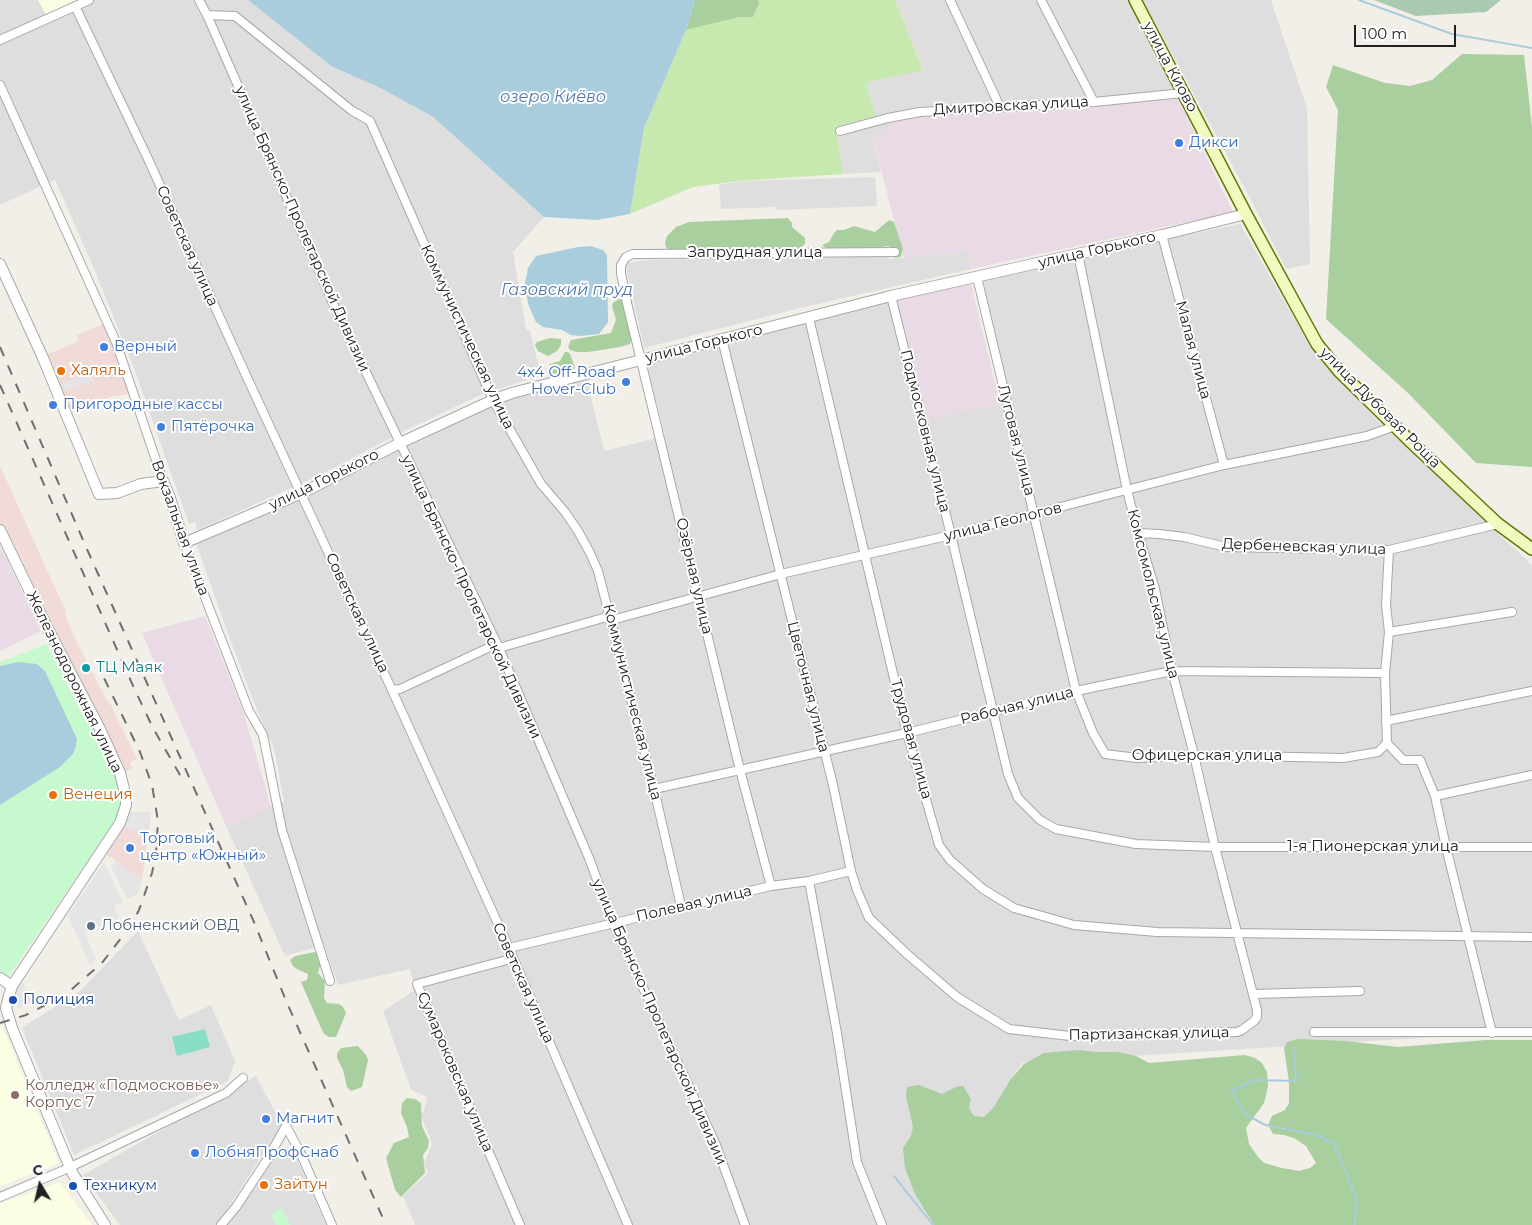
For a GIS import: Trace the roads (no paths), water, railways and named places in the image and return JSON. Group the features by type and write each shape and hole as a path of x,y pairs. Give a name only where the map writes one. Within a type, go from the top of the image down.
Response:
{"main road":[{"name":"улица Киово","path":"1135,0 1246,214"},
{"name":"улица Дубовая Роща","path":"1246,214 1317,344 1340,371 1498,524 1532,549"}],"street":[{"path":"0,40 89,0"},
{"name":"улица Брянско-Пролетарской Дивизии","path":"199,0 336,310 499,648 589,858 613,924 716,1146 745,1225"},
{"path":"950,0 1000,107"},
{"path":"1042,0 1094,102"},
{"name":"Советская улица","path":"76,6 392,690 510,952 628,1225"},
{"name":"Коммунистическая улица","path":"207,15 236,16 351,110 370,121 493,400 541,484 565,512 590,553 598,571 654,789 681,906"},
{"name":"Вокзальная улица","path":"0,85 116,342 184,543 249,711 263,734 282,830 330,981"},
{"name":"Дмитровская улица","path":"840,131 888,118 920,112 1094,102 1183,93"},
{"name":"улица Горького","path":"184,543 302,493 400,443 493,400 548,383 891,296 1162,235 1246,214"},
{"name":"Малая улица","path":"1162,235 1224,465"},
{"name":"Запрудная улица","path":"621,265 626,257 633,254 895,252"},
{"name":"Комсомольская улица","path":"1078,254 1127,490 1155,588 1172,671 1236,932"},
{"path":"0,264 43,358 99,494 117,493 141,484 163,481"},
{"name":"Озёрная улица","path":"621,265 623,283 740,770 771,886"},
{"name":"Луговая улица","path":"977,277 1076,691"},
{"name":"Подмосковная улица","path":"891,296 1008,774 1018,798 1040,820 1056,830 1136,844 1215,847"},
{"name":"Трудовая улица","path":"809,318 907,733 939,845 950,860 983,889 1014,908 1074,925 1157,932 1236,932"},
{"name":"Цветочная улица","path":"722,340 833,785 851,871 857,890 869,918 906,954 957,998"},
{"name":"улица Геологов","path":"392,690 400,689 490,647 499,648 781,574 951,535 1224,465 1367,436 1395,426"},
{"name":"Дербеневская улица","path":"1138,533 1184,537 1226,547 1389,550 1498,524"},
{"name":"Железнодорожная улица","path":"0,530 116,765 124,787 126,805 120,823 12,986"},
{"path":"1389,550 1386,605 1389,632 1385,673 1387,743 1403,760 1420,760 1435,796 1492,1033"},
{"path":"1389,632 1512,612"},
{"name":"Рабочая улица","path":"654,789 907,733 1076,691 1172,671 1385,673"},
{"name":"Офицерская улица","path":"1076,691 1093,732 1105,754 1138,758 1194,755 1343,758 1378,752 1387,743"},
{"path":"1386,721 1532,691"},
{"path":"1435,796 1532,775"},
{"name":"1-я Пионерская улица","path":"1215,847 1532,847"},
{"name":"Полевая улица","path":"510,952 681,906 851,871"},
{"path":"809,881 856,1162 882,1225"},
{"path":"1236,932 1532,937"},
{"name":"Партизанская улица","path":"957,998 1010,1029 1070,1036 1237,1032 1257,1017 1258,1010 1236,932"},
{"name":"Сумароковская улица","path":"510,952 507,960 417,984 520,1225"},
{"path":"0,978 12,986 6,1008 10,1021 70,1167 105,1225"},
{"path":"1253,994 1360,991"},
{"path":"1314,1032 1532,1032"},
{"path":"0,1197 70,1167 226,1093 243,1078"},
{"path":"221,1225 236,1207 267,1160 286,1126 301,1154 332,1225"}],"water":[{"name":"озеро Киёво","path":"248,0 695,0 686,30 644,128 630,214 597,220 544,217 432,116 380,88 331,66"},
{"name":"Газовский пруд","path":"591,246 603,250 607,255 608,322 599,334 581,336 543,327 536,322 528,304 525,283 528,268 536,256"},
{"path":"18,662 37,664 45,671 77,739 73,754 60,767 0,805 0,666"}],"waterway":[{"path":"1359,0 1452,34 1532,48"},
{"path":"1294,1049 1296,1081 1254,1080 1231,1091 1245,1114 1265,1125 1316,1135 1334,1144 1356,1197 1355,1225"},
{"path":"894,1176 933,1225"}],"railway":[{"path":"0,347 86,547 254,922 287,1003 386,1225"},
{"path":"0,385 134,688 153,728 184,782"},
{"path":"0,1023 26,1015 65,995 102,963 131,925 139,910 152,873 156,854 158,821 152,785 140,752 104,678"}],"place":[{"name":"Дикси","path":"1179,143"},
{"name":"Верный","path":"104,347"},
{"name":"Халяль","path":"61,371"},
{"name":"4x4 Off-Road Hover-Club","path":"626,382"},
{"name":"Пригородные кассы","path":"53,405"},
{"name":"Пятёрочка","path":"161,427"},
{"name":"ТЦ Маяк","path":"86,668"},
{"name":"Венеция","path":"53,795"},
{"name":"Торговый центр «Южный»","path":"130,848"},
{"name":"Лобненский ОВД","path":"91,926"},
{"name":"Полиция","path":"13,1000"},
{"name":"Колледж «Подмосковье» Корпус 7","path":"15,1095"},
{"name":"Магнит","path":"266,1119"},
{"name":"ЛобняПрофСнаб","path":"195,1153"},
{"name":"Зайтун","path":"264,1185"},
{"name":"Техникум","path":"73,1186"}]}
